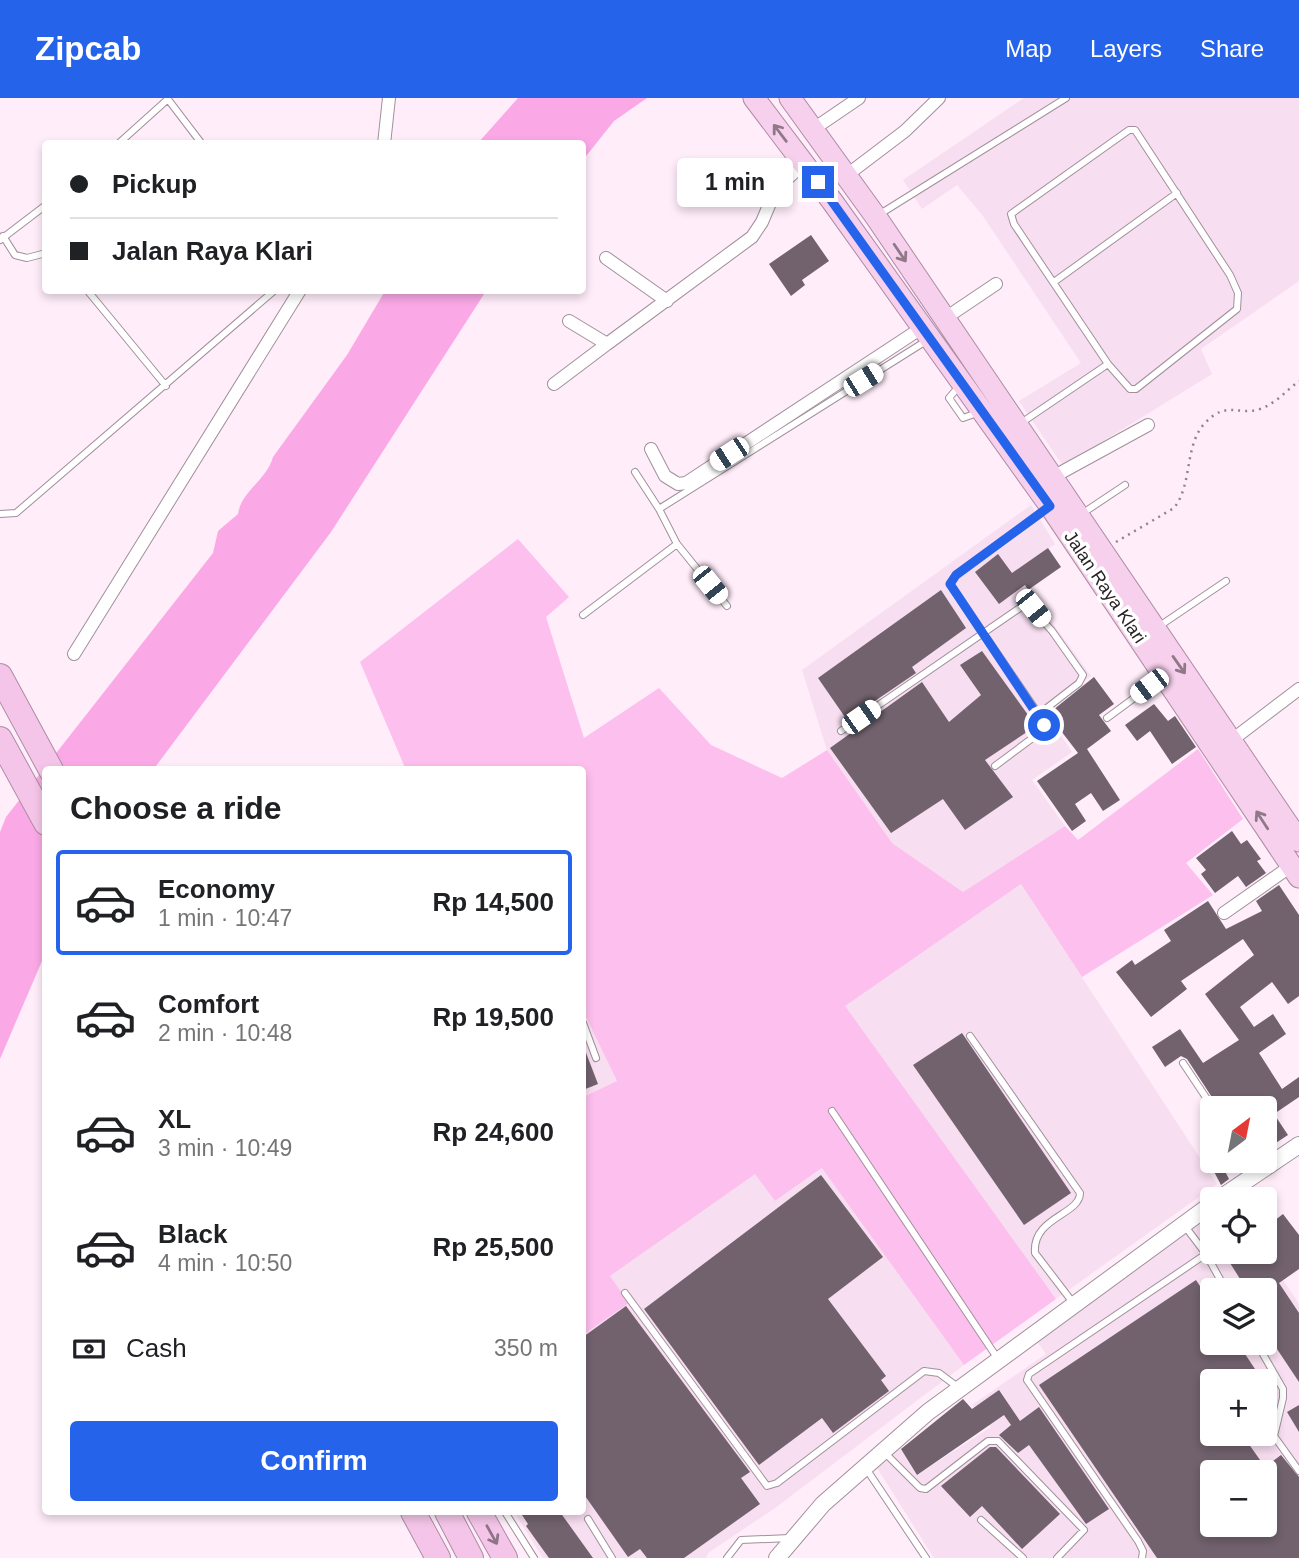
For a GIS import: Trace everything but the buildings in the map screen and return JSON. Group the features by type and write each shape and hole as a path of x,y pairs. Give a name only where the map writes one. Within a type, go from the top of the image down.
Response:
{"highway":[{"name":"Jalan Raya Klari","path":"754,98 1050,506 1295,872"},
{"name":"Jalan Raya Klari","path":"790,98 876,217 1299,841"},
{"path":"0,676 49,766"},
{"path":"0,739 42,816"},
{"path":"415,1515 438,1558"},
{"path":"449,1515 471,1558"},
{"path":"481,1515 505,1558"}],"street":[{"path":"384,140 389,98"},
{"path":"813,130 859,98"},
{"path":"847,175 905,131 939,98"},
{"path":"554,384 752,237 762,222 776,189 803,164"},
{"path":"606,258 667,301"},
{"path":"944,319 996,284"},
{"path":"74,654 298,294"},
{"path":"569,321 607,344"},
{"path":"650,449 665,476 678,484 686,483 927,333"},
{"path":"1051,478 1148,425"},
{"path":"1232,740 1299,689"},
{"path":"1224,913 1295,872"},
{"path":"1278,1155 1299,1145"},
{"path":"1231,1187 1246,1173"},
{"path":"777,1558 823,1504 864,1465 959,1388 1200,1212"}],"lane":[{"path":"876,217 911,192 1066,98"},
{"path":"122,140 168,99 199,140"},
{"path":"1129,130 1135,130 1177,193 1236,285 1237,309 1136,389 1130,389 1108,364 1011,219 1011,214 1129,130"},
{"path":"1054,282 1177,193"},
{"path":"42,208 2,238 15,255 27,258 42,254"},
{"path":"89,294 166,386"},
{"path":"0,514 16,513 270,294"},
{"path":"659,509 927,333"},
{"path":"1017,426 1108,364"},
{"path":"635,472 677,544 727,606"},
{"path":"1078,517 1125,485"},
{"path":"995,766 1042,731 1044,722 953,592 952,579 1050,506"},
{"path":"583,615 677,544"},
{"path":"1154,629 1226,581"},
{"path":"841,731 1027,603 1060,642 1083,675 1082,679 1039,714"},
{"path":"1107,718 1164,676"},
{"path":"586,1031 596,1058"},
{"path":"970,1036 1080,1193 1077,1201 1043,1227 1034,1246 1035,1253 1074,1304"},
{"path":"1184,1063 1205,1096"},
{"path":"832,1111 998,1359"},
{"path":"1183,1224 1200,1246"},
{"path":"1142,1558 1143,1551 1138,1541 1027,1380 1029,1374 1200,1258"},
{"path":"625,1293 767,1486 777,1483 924,1371 939,1373 959,1388"},
{"path":"1263,1355 1283,1389 1274,1436 1299,1471"},
{"path":"883,1450 920,1488 926,1489 988,1441 998,1441 1084,1530 1057,1558"},
{"path":"864,1465 926,1558"},
{"path":"507,1515 534,1558"},
{"path":"587,1519 612,1558"},
{"path":"981,1520 1023,1558"},
{"path":"727,1558 741,1540 792,1538"}],"path":[{"path":"1101,550 1174,508 1183,494 1193,449 1205,424 1231,408 1262,408 1299,381"}],"shaded area":[{"path":"518,98 647,98 614,121 586,156 586,140 481,140"},
{"path":"1024,98 1299,98 1299,281 1201,349 1212,374 1063,466 1019,401 1081,363 983,216 957,185 922,209 903,180"},
{"path":"383,294 484,294 331,532 156,766 46,766 213,553 218,531 238,514 244,499 347,355"},
{"path":"1031,505 1055,544 1015,571 1091,676 1045,712 1072,752 1032,780 1065,826 963,892 892,843 827,750 802,670"},
{"path":"518,539 569,597 546,617 584,738 659,688 711,745 782,778 827,750 892,843 963,892 1065,826 1078,840 1198,749 1243,819 1186,863 1213,895 1082,977 1021,884 845,1006 1056,1299 964,1365 822,1168 775,1201 755,1174 610,1276 629,1303 586,1333 586,1096 617,1081 586,1017 586,766 404,766 360,662"},
{"path":"42,771 42,961 0,1059 0,832 6,817"},
{"path":"1021,884 1200,1158 1200,1173 1210,1173 1217,1184 1213,1187 1200,1187 1200,1196 1056,1299 844,1006"},
{"path":"586,1017 617,1081 586,1096"},
{"path":"823,1168 964,1365 775,1508 708,1553 706,1558 543,1558 516,1515 586,1515 586,1333 629,1303 610,1276 755,1173 775,1201"},
{"path":"1200,1222 1200,1264 1273,1264 1299,1304 1299,1558 934,1558 874,1463 898,1444 917,1475 991,1427 972,1405 1046,1354 1035,1339"}],"route":[{"path":"818,182 1050,506 956,575 950,584 1044,725"}]}
